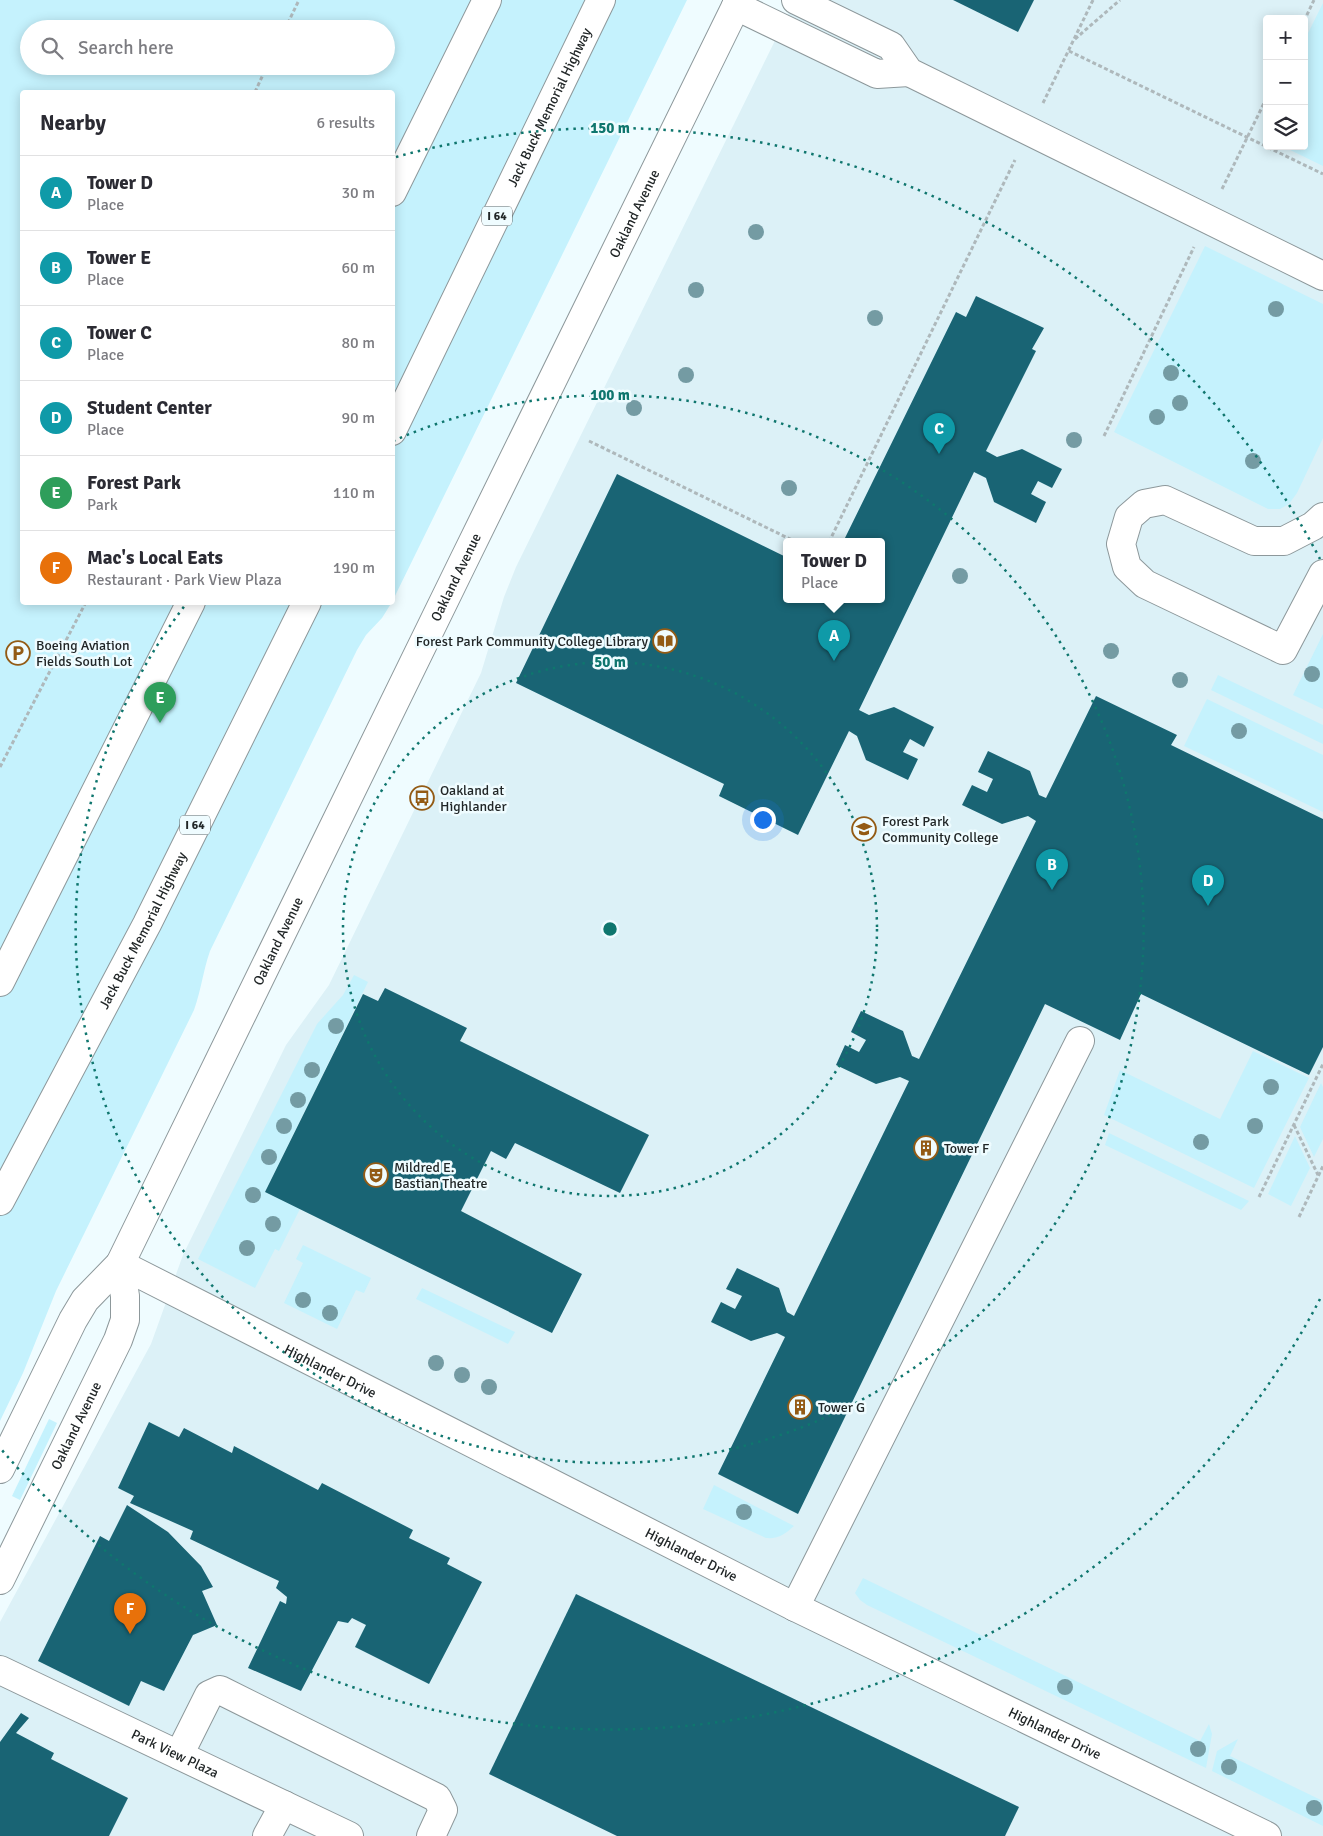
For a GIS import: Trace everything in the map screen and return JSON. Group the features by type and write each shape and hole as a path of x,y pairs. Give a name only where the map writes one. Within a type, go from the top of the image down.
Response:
{"main road":[{"path":"395,186 487,0"},
{"name":"Jack Buck Memorial Highway","path":"395,425 601,0"},
{"path":"796,0 891,46 909,72 1323,276"},
{"path":"738,3 877,74 909,72"},
{"name":"Oakland Avenue","path":"0,1469 73,1320 85,1300 120,1264 738,3"},
{"path":"1323,517 1313,526 1284,541 1254,541 1165,500 1144,504 1129,517 1121,544 1127,567 1145,584 1283,650 1323,574"},
{"path":"0,982 189,605"},
{"name":"Jack Buck Memorial Highway","path":"0,1201 147,924 305,605"},
{"path":"796,1607 1080,1041"},
{"name":"Oakland Avenue","path":"0,1580 118,1340 125,1320 126,1296 120,1264"},
{"name":"Highlander Drive","path":"120,1264 796,1607 1267,1836"},
{"name":"Park View Plaza","path":"0,1670 349,1836"},
{"path":"179,1755 209,1695 220,1690 436,1798 443,1810 431,1836"},
{"path":"267,1836 284,1805"}],"path":[{"path":"289,20 299,0"},
{"path":"831,538 1093,0"},
{"path":"1074,40 1120,0"},
{"path":"1307,15 1314,0"},
{"path":"1069,51 1323,174"},
{"path":"256,90 263,75"},
{"path":"1104,436 1263,105"},
{"path":"589,441 788,538"},
{"path":"0,767 84,605"},
{"path":"1259,1197 1323,1064"},
{"path":"1321,1069 1323,1075"},
{"path":"1294,1125 1318,1175"},
{"path":"1298,1217 1323,1166"}],"shaded area":[{"path":"0,0 687,0 395,596 395,90 20,90 20,605 390,605 382,618 366,635 357,650 210,951 194,1010 56,1291 23,1373 0,1421"},
{"name":"Forest Park Community College","path":"795,0 1323,0 1323,1836 0,1836 0,1622 151,1344 183,1255 286,1045 329,985 481,673 504,597 516,567"},
{"path":"1323,3 1323,166 1290,150 1308,150 1308,33"},
{"path":"1205,246 1323,304 1323,438 1297,493 1289,504 1280,509 1268,509 1114,432"},
{"path":"1323,634 1323,709 1293,695"},
{"path":"1218,675 1323,725 1323,744 1211,690"},
{"path":"1207,699 1323,755 1323,812 1184,746"},
{"path":"354,975 368,982 265,1192 300,1209 279,1251 275,1249 255,1288 198,1259 317,1024 343,995"},
{"path":"1253,1051 1309,1078 1254,1188 1104,1115 1120,1070 1220,1119"},
{"path":"1321,1083 1323,1087 1323,1139 1314,1157 1300,1127"},
{"path":"1109,1133 1249,1201 1241,1210 1105,1145"},
{"path":"1295,1136 1310,1168 1291,1206 1268,1194"},
{"path":"303,1245 371,1278 364,1293 356,1290 337,1329 284,1303 303,1263 296,1259"},
{"path":"422,1288 515,1332 508,1344 416,1299"},
{"path":"49,1419 57,1423 20,1500 12,1496"},
{"path":"714,1485 794,1526 775,1538 766,1538 703,1509"},
{"path":"863,1578 1200,1741 1209,1724 1212,1734 1206,1768 867,1605 855,1593"},
{"path":"1238,1739 1230,1756 1323,1801 1323,1826 1212,1771 1217,1751"}],"building":[{"path":"953,0 1034,0 1018,32"},
{"path":"976,296 1044,328 1032,349 1036,351 986,451 997,457 1022,449 1062,469 1052,488 1038,481 1031,494 1046,502 1036,523 994,502 986,478 974,472 859,710 869,715 894,707 934,727 924,747 910,739 903,752 918,759 908,780 866,760 857,736 849,731 798,835 719,796 724,784 516,683 617,474 783,556 783,603 885,603 885,538 845,538 956,312 966,317"},
{"path":"1096,696 1177,735 1171,745 1323,819 1323,1047 1309,1075 1141,994 1120,1040 1045,1004 798,1514 718,1474 785,1337 777,1333 751,1341 711,1322 721,1302 735,1309 742,1296 726,1289 737,1268 779,1288 787,1312 794,1316 909,1081 900,1077 876,1084 836,1065 845,1045 859,1052 866,1040 851,1032 861,1011 903,1031 912,1056 919,1059 1036,821 1028,816 1002,824 962,805 972,785 987,792 993,779 978,772 988,751 1030,771 1039,795 1046,798"},
{"name":"Mildred E. Bastian Theatre","path":"385,988 467,1028 460,1041 649,1135 620,1193 515,1143 506,1159 491,1151 461,1211 582,1274 552,1333 265,1192 363,994 378,1001"},
{"path":"149,1422 179,1437 184,1428 232,1453 234,1446 318,1490 322,1483 413,1530 409,1538 450,1558 447,1564 482,1582 429,1684 355,1647 366,1625 352,1618 348,1623 338,1621 301,1691 248,1668 280,1601 286,1604 287,1597 276,1588 279,1581 190,1539 193,1531 130,1503 134,1496 118,1488"},
{"path":"127,1505 168,1532 201,1566 213,1587 202,1591 217,1625 193,1635 164,1691 141,1681 129,1706 38,1661 100,1536 109,1541"},
{"path":"576,1594 1019,1807 1005,1836 617,1836 489,1774"},
{"path":"21,1713 29,1718 16,1733 54,1753 51,1759 128,1798 109,1836 0,1836 0,1742"}],"place":[{"name":"Tower C","path":"939,454"},
{"name":"Forest Park Community College Library","path":"665,641"},
{"name":"Boeing Aviation Fields South Lot","path":"18,653"},
{"name":"Tower D","path":"834,661"},
{"name":"Forest Park","path":"160,723"},
{"name":"Oakland at Highlander","path":"422,798"},
{"name":"Forest Park Community College","path":"864,829"},
{"name":"Tower E","path":"1052,890"},
{"name":"Student Center","path":"1208,906"},
{"name":"Tower F","path":"926,1148"},
{"name":"Mildred E. Bastian Theatre","path":"376,1175"},
{"name":"Tower G","path":"800,1407"},
{"name":"Mac's Local Eats","path":"130,1634"}]}
